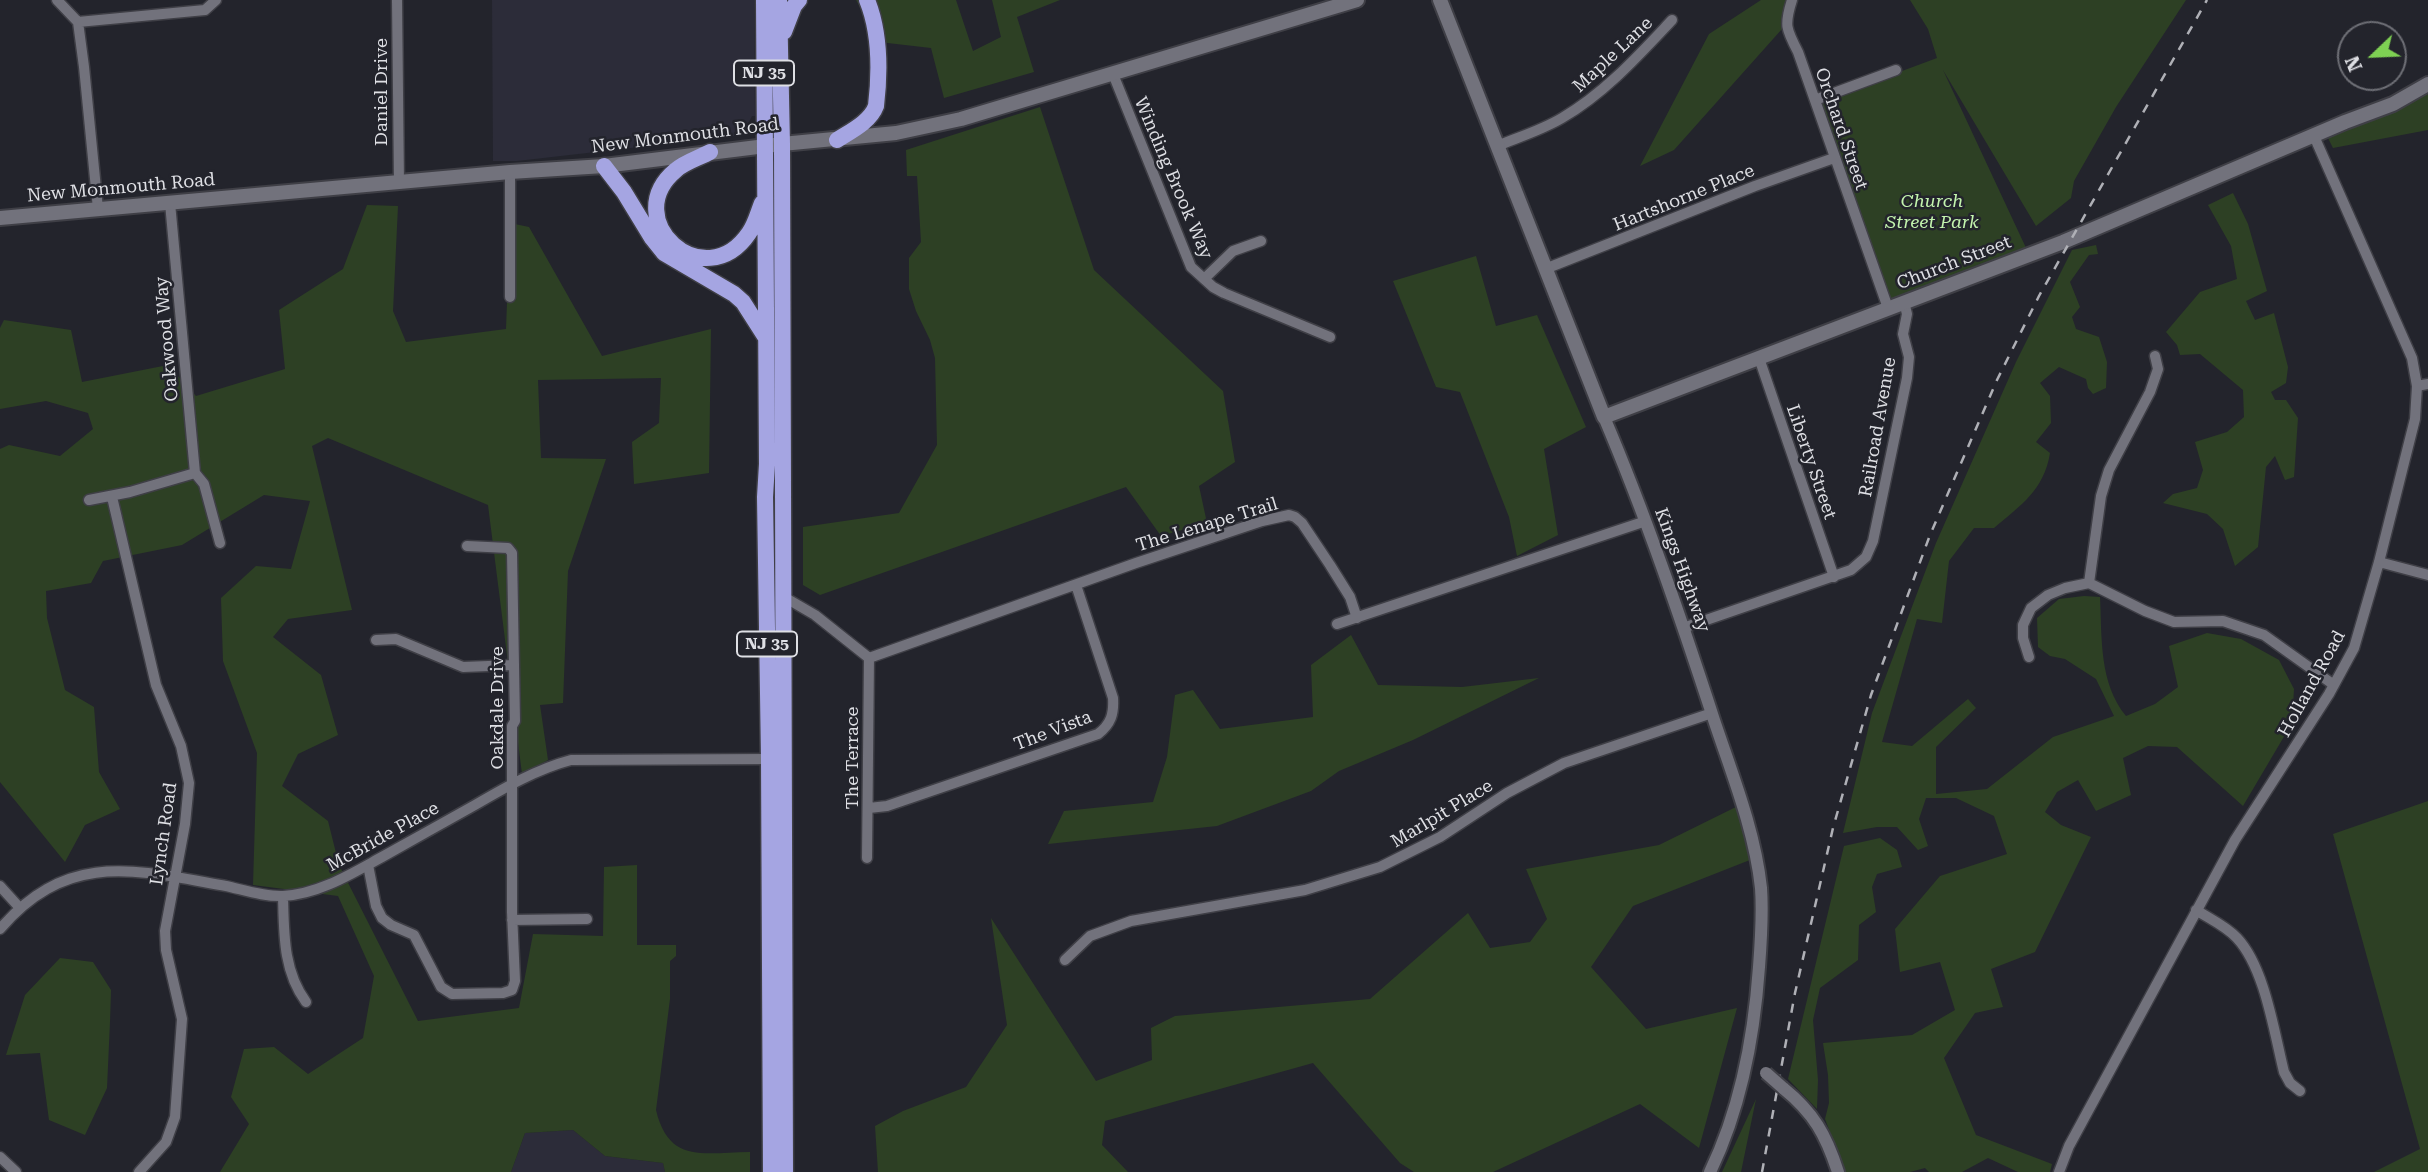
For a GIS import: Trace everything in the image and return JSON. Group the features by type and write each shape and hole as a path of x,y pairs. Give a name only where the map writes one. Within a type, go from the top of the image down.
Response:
{"highway":[{"name":"NJ 35","path":"764,0 771,1172"},
{"name":"NJ 35","path":"779,0 782,144 785,1172"},
{"path":"780,41 793,6 799,0"},
{"path":"837,140 874,113 876,106 877,51 874,22 867,0"},
{"path":"710,152 676,169 657,198 657,219 661,229 670,243 679,250 710,258 730,252 750,232 765,194"},
{"path":"604,166 661,250 669,258 734,294 743,302 766,338"}],"main road":[{"name":"New Monmouth Road","path":"0,218 604,166 924,128 1357,0"},
{"name":"Kings Highway","path":"1440,0 1604,417"},
{"name":"Church Street","path":"1604,417 2063,242 2393,104 2428,84"}],"street":[{"path":"57,0 78,22 85,67 98,209"},
{"path":"78,22 205,10 216,0"},
{"name":"Daniel Drive","path":"397,0 399,183"},
{"name":"Orchard Street","path":"1792,0 1786,26 1815,100 1888,308"},
{"name":"Maple Lane","path":"1497,146 1561,119 1577,109 1623,71 1672,20"},
{"path":"1815,100 1896,70"},
{"name":"Winding Brook Way","path":"1113,74 1185,258 1196,273 1224,293 1330,337"},
{"name":"Holland Road","path":"2059,1172 2069,1146 2235,840 2334,685 2357,639 2415,419 2423,385 2315,136"},
{"name":"Hartshorne Place","path":"1545,270 1755,186 1834,158"},
{"path":"510,172 510,297"},
{"name":"Oakwood Way","path":"170,203 195,473 203,481 220,543"},
{"path":"1203,279 1233,251 1261,241"},
{"name":"Railroad Avenue","path":"1834,577 1851,570 1866,557 1873,541 1907,378 1909,357 1903,334 1907,314 1904,303"},
{"path":"2089,583 2101,496 2109,470 2152,387 2158,369 2155,356"},
{"name":"Liberty Street","path":"1759,358 1834,577"},
{"name":"Kings Highway","path":"1604,417 1712,713 1754,849 1760,884 1763,921 1758,987 1746,1061 1731,1122 1710,1172"},
{"path":"89,500 112,497 195,473"},
{"name":"Lynch Road","path":"112,497 156,685 181,746 187,769 188,804 165,943 182,1019 175,1117 166,1142 139,1172"},
{"name":"The Lenape Trail","path":"869,658 888,649 1262,521 1289,515 1302,523 1330,565 1350,597 1357,618"},
{"path":"1337,624 1643,522"},
{"name":"Oakdale Drive","path":"368,865 376,906 382,918 414,935 441,987 452,994 503,993 512,990 515,981 512,916 512,553 508,548 467,546"},
{"path":"2379,562 2428,575"},
{"path":"1683,628 1834,577"},
{"path":"2029,656 2023,638 2024,625 2031,608 2048,595 2089,583 2174,622 2223,621 2264,635 2334,685"},
{"name":"The Vista","path":"869,808 887,807 1073,743 1097,734 1108,725 1114,709 1113,698 1076,585"},
{"path":"784,597 815,615 869,658"},
{"path":"376,640 396,639 463,667 514,665"},
{"name":"The Terrace","path":"867,858 869,658"},
{"name":"Marlpit Place","path":"1065,960 1090,936 1131,921 1305,890 1380,867 1440,838 1516,788 1564,763 1712,713"},
{"name":"McBride Place","path":"19,906 62,882 96,872 134,870 283,896 320,888 368,865 514,783 554,764 586,758 769,759"},
{"path":"0,886 19,906 0,929"},
{"path":"283,896 286,953 292,981 306,1002"},
{"path":"2196,910 2235,936 2252,957 2284,1072 2290,1083 2300,1091"},
{"path":"512,916 587,919"},
{"path":"1746,1061 1766,1073 1804,1106 1818,1123 1838,1172"},
{"path":"0,1157 16,1172"}],"shaded area":[{"path":"492,0 754,0 755,116 752,116 745,130 736,136 517,161 493,161"},
{"path":"573,1130 605,1156 663,1163 665,1172 511,1172 525,1133"}],"green space":[{"path":"856,0 956,0 973,51 1001,37 992,0 1060,0 1017,17 1034,72 944,98 931,48 879,42"},
{"path":"1761,0 1797,0 1790,20 1674,150 1640,166 1709,34"},
{"name":"Church Street Park","path":"1910,0 2186,0 2116,107 2074,181 2071,198 2036,226 1943,70 2027,250 1892,307 1816,103 1937,58 1928,29"},
{"path":"2428,94 2428,130 2333,148 2328,138"},
{"path":"1040,107 1094,270 1223,391 1235,462 1199,486 1207,523 1161,536 1126,487 820,595 803,585 803,527 899,513 937,445 935,358 909,289 909,258 921,242 917,176 907,176 906,150"},
{"path":"2233,193 2248,224 2267,291 2246,301 2255,320 2274,313 2288,367 2286,383 2271,392 2275,400 2286,400 2298,418 2294,477 2285,480 2275,456 2266,467 2258,547 2235,566 2223,529 2207,514 2163,503 2173,494 2197,488 2203,470 2195,442 2227,432 2244,417 2243,390 2200,354 2180,355 2177,345 2166,332 2200,292 2237,279 2231,246 2208,205"},
{"path":"367,205 398,206 393,311 406,342 506,329 510,223 529,227 602,356 711,329 709,473 634,484 632,442 659,423 661,378 538,380 541,458 606,459 568,571 563,703 540,705 548,760 522,774 488,505 328,438 312,446 352,610 288,619 273,637 321,675 338,735 298,754 282,786 328,821 339,865 418,1021 519,1008 533,934 603,936 604,867 637,865 637,945 676,945 676,956 670,961 670,999 656,1110 662,1128 670,1140 691,1152 750,1152 750,1172 665,1172 663,1163 605,1156 573,1130 525,1133 511,1172 220,1172 249,1124 231,1097 244,1049 274,1047 308,1074 363,1038 374,976 338,896 253,885 257,753 223,661 221,598 256,566 291,569 310,501 264,495 182,545 103,561 91,583 46,591 47,618 65,690 94,707 99,772 120,809 85,825 65,862 0,782 0,449 9,445 60,456 93,429 88,413 46,401 0,409 0,328 4,320 71,330 82,382 168,365 196,396 285,369 279,310 343,269"},
{"path":"2096,245 2098,254 2089,255 2070,282 2080,307 2072,317 2076,329 2099,337 2107,362 2106,388 2093,394 2086,379 2059,367 2040,383 2050,396 2051,423 2036,442 2050,453 2043,477 2030,496 1994,528 1974,528 1949,561 1942,623 1917,619 1882,742 1912,746 1968,699 1976,708 1936,747 1936,794 1987,789 2053,737 2114,716 2096,679 2065,659 2050,656 2038,647 2037,618 2059,599 2084,596 2100,597 2106,675 2117,703 2126,716 2155,704 2178,687 2169,646 2207,633 2241,639 2279,660 2294,689 2292,723 2243,806 2177,747 2148,746 2123,758 2131,795 2096,811 2078,780 2057,792 2045,812 2061,825 2091,837 2035,952 1991,969 2003,1007 1975,1013 1944,1058 1976,1135 2052,1164 2050,1172 2018,1172 1988,1158 1962,1172 1929,1172 1925,1168 1910,1172 1845,1172 1825,1119 1829,1103 1823,1043 1912,1035 1955,1010 1940,962 1900,972 1895,929 1940,876 2007,854 1994,816 1956,798 1926,798 1919,819 1928,846 1918,850 1897,827 1877,827 1843,833 1872,713 1936,543 2016,362 2072,250"},
{"path":"1476,256 1496,326 1537,315 1586,427 1544,449 1558,535 1517,556 1509,517 1460,392 1436,387 1393,281"},
{"path":"1351,635 1378,685 1462,687 1539,678 1413,740 1339,771 1311,791 1217,826 1048,844 1064,811 1153,802 1167,757 1175,695 1193,690 1220,729 1313,717 1311,665"},
{"path":"2428,801 2428,1172 2374,1172 2420,1149 2333,834"},
{"path":"1740,805 1755,858 1633,906 1591,967 1646,1029 1737,1008 1699,1148 1640,1104 1493,1172 1414,1172 1400,1163 1313,1063 1105,1121 1102,1145 1128,1172 878,1172 875,1126 903,1111 966,1087 1007,1025 991,918 1096,1081 1152,1060 1151,1028 1175,1016 1370,999 1468,913 1490,948 1530,942 1547,919 1526,869 1659,845"},
{"path":"1880,838 1897,850 1902,867 1877,874 1872,887 1876,912 1859,925 1858,960 1820,988 1813,1020 1818,1080 1817,1109 1788,1079 1844,846"},
{"path":"60,958 93,962 111,990 107,1088 85,1135 49,1120 40,1053 6,1055 25,995"},
{"path":"1756,1099 1741,1172 1722,1172"}],"railway":[{"path":"1762,1172 1795,993 1833,828 1871,695 1930,535 1997,380 2039,296 2207,0"}]}
